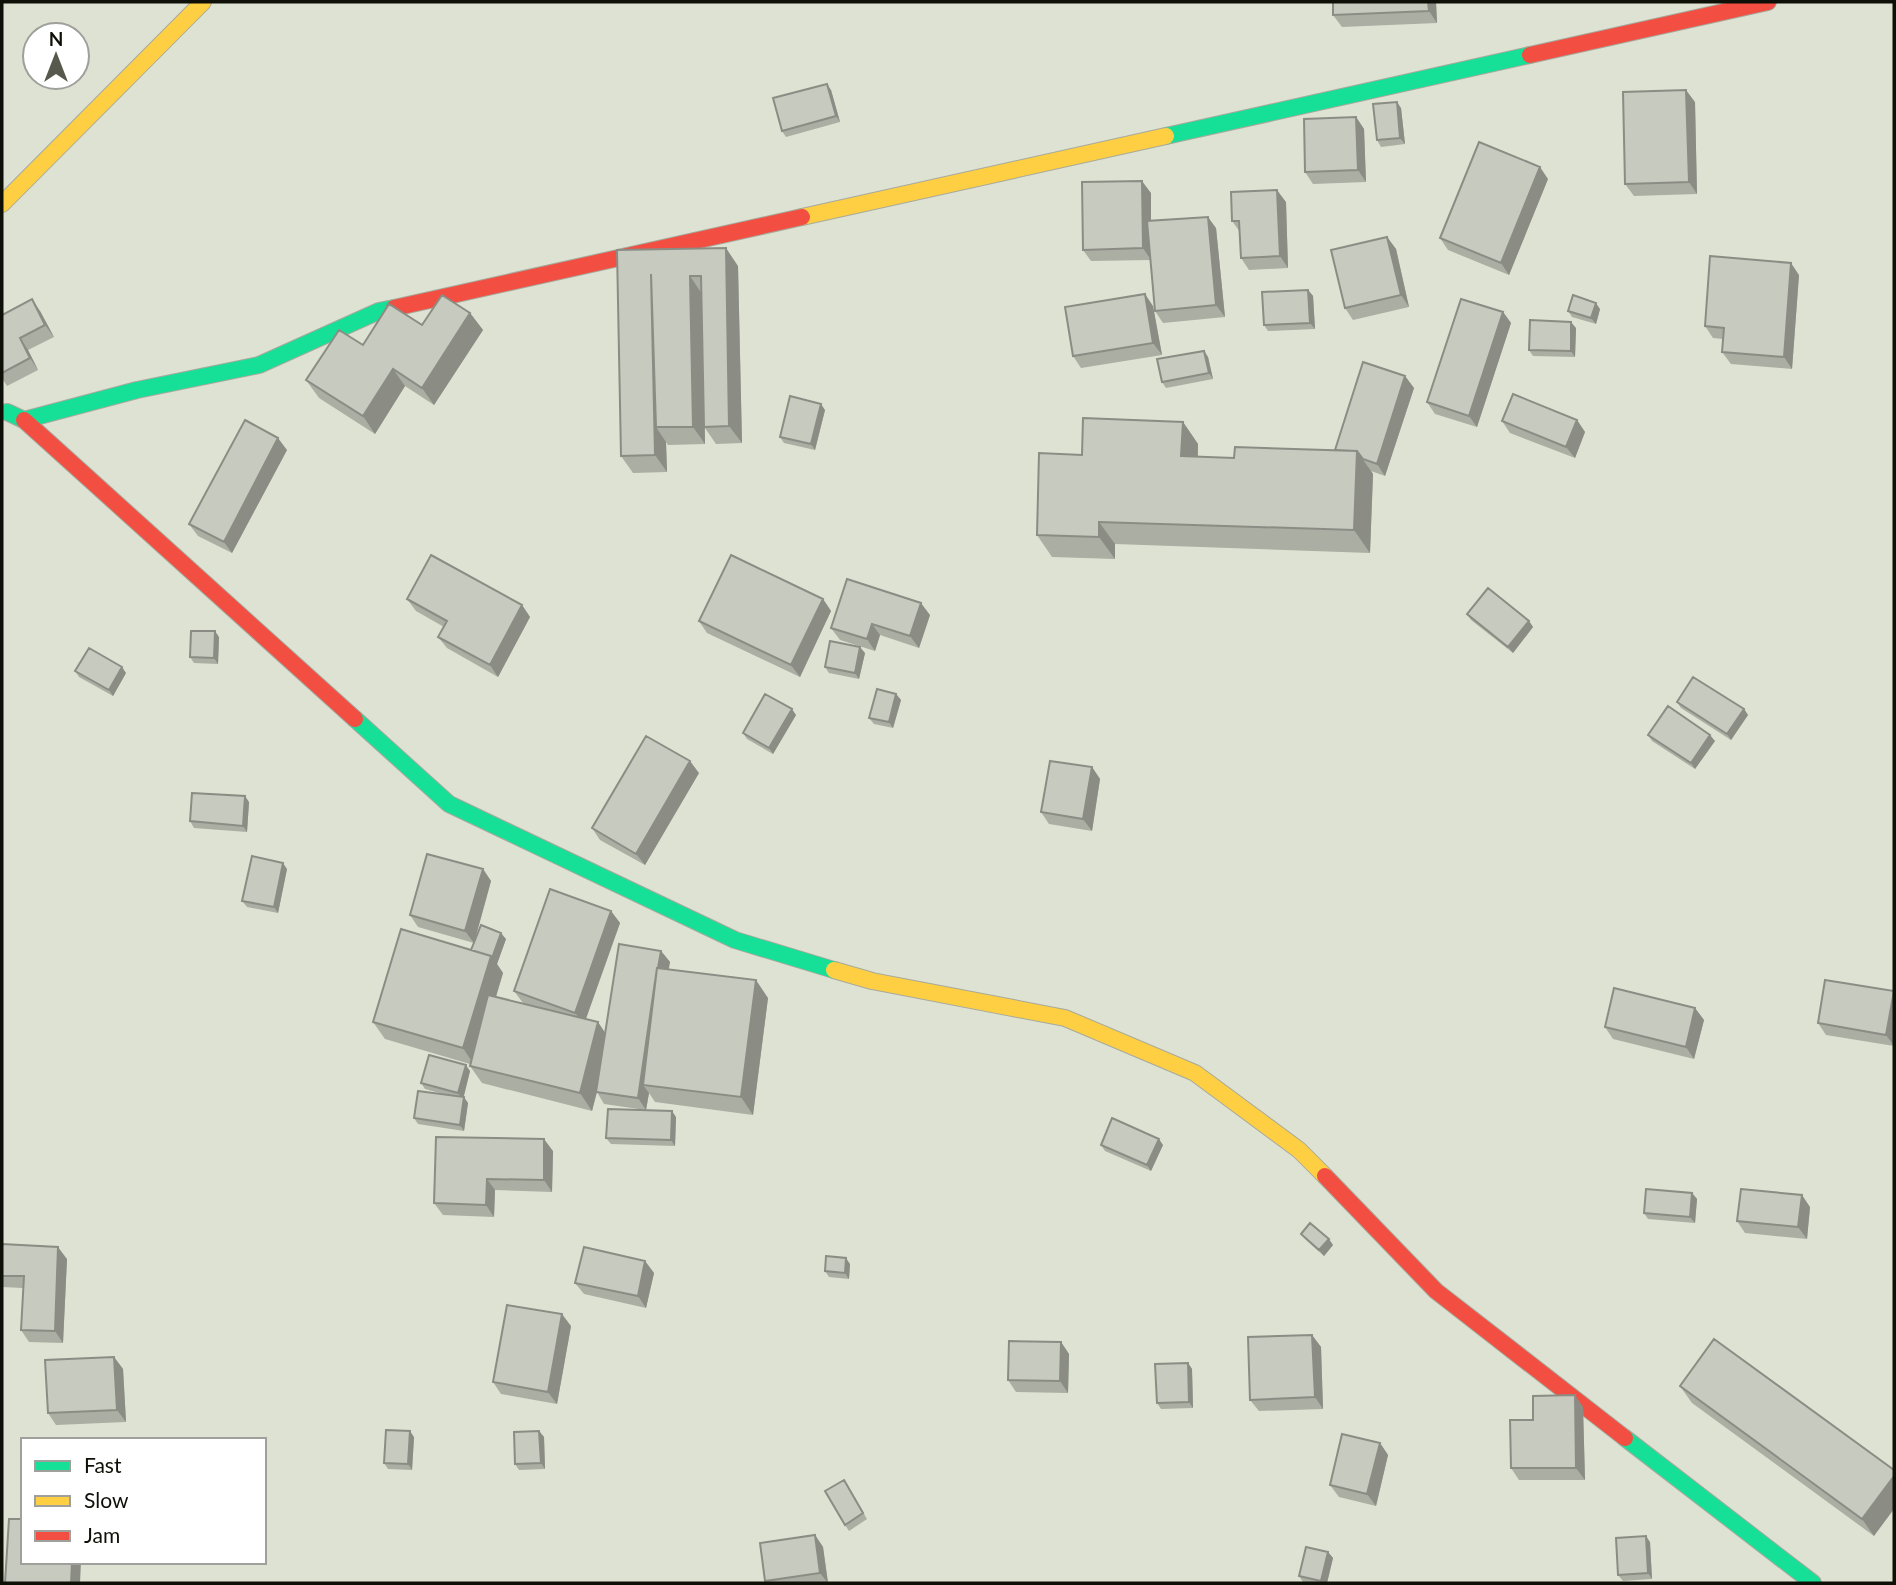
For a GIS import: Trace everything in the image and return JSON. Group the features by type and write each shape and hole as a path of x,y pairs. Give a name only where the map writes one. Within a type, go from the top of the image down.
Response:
{"main road":[{"path":"2,204 203,2"},
{"path":"24,420 137,390 259,365 379,311 1768,2"},
{"path":"2,409 24,420 449,804 735,940 872,981 1065,1018 1195,1073 1299,1150 1436,1291 1813,1583"}],"building":[{"path":"1333,2 1428,2 1429,11 1333,15"},
{"path":"827,84 836,116 782,131 773,98"},
{"path":"1686,90 1689,182 1625,184 1623,92"},
{"path":"1397,102 1400,138 1377,140 1373,104"},
{"path":"1356,117 1358,170 1305,172 1304,119"},
{"path":"1479,142 1540,167 1501,263 1440,238"},
{"path":"1142,181 1143,248 1083,250 1082,182"},
{"path":"1277,190 1280,256 1241,258 1239,221 1232,221 1231,192"},
{"path":"1208,217 1216,305 1155,311 1147,221"},
{"path":"1387,237 1401,295 1345,308 1331,250"},
{"path":"726,248 729,426 704,427 701,276 690,276 693,427 656,427 651,274 655,455 621,456 617,250"},
{"path":"1710,256 1791,263 1784,357 1722,352 1724,328 1705,326"},
{"path":"1308,290 1310,323 1264,325 1262,292"},
{"path":"1145,294 1153,343 1073,356 1065,307"},
{"path":"442,295 470,313 422,388 393,369 363,416 306,380 339,330 363,345 389,304 422,325"},
{"path":"1573,295 1596,303 1591,318 1568,311"},
{"path":"32,299 45,325 20,338 30,358 2,373 2,315"},
{"path":"1461,299 1503,312 1469,416 1427,402"},
{"path":"1530,320 1571,322 1571,351 1529,350"},
{"path":"1204,351 1209,373 1162,382 1157,359"},
{"path":"1363,362 1405,376 1377,464 1363,459 1357,451 1335,450"},
{"path":"1513,394 1577,420 1566,447 1502,421"},
{"path":"790,396 821,404 811,444 780,437"},
{"path":"1083,418 1183,422 1181,456 1234,458 1235,447 1357,451 1354,530 1099,522 1099,537 1037,535 1039,453 1082,455"},
{"path":"245,420 278,438 224,542 189,524"},
{"path":"431,555 522,605 490,665 438,637 447,621 407,599"},
{"path":"731,555 823,599 791,665 699,621"},
{"path":"847,579 921,603 910,636 872,624 867,639 831,628"},
{"path":"1488,588 1529,621 1508,647 1467,614"},
{"path":"191,631 215,631 214,658 190,657"},
{"path":"830,641 860,647 855,673 825,667"},
{"path":"89,648 122,667 109,690 75,671"},
{"path":"1693,677 1744,709 1727,734 1677,702"},
{"path":"877,689 896,694 889,722 869,718"},
{"path":"765,694 792,709 769,748 743,733"},
{"path":"1668,706 1710,735 1691,763 1648,735"},
{"path":"646,736 690,761 636,854 592,828"},
{"path":"1050,761 1092,767 1083,819 1041,812"},
{"path":"192,793 245,796 243,826 190,821"},
{"path":"427,854 483,869 465,931 410,915"},
{"path":"252,856 283,863 274,907 242,901"},
{"path":"550,889 611,911 575,1013 514,991"},
{"path":"481,925 501,933 492,958 471,950"},
{"path":"401,929 491,956 463,1048 373,1022"},
{"path":"619,944 661,951 638,1098 596,1092"},
{"path":"657,968 756,980 741,1097 643,1085"},
{"path":"1825,980 1894,991 1886,1035 1818,1023"},
{"path":"1614,988 1695,1008 1686,1047 1605,1027"},
{"path":"488,995 598,1022 580,1093 470,1066"},
{"path":"429,1055 466,1065 458,1093 421,1083"},
{"path":"418,1091 464,1097 460,1125 414,1118"},
{"path":"608,1109 672,1111 671,1140 606,1138"},
{"path":"1112,1118 1159,1139 1147,1165 1101,1145"},
{"path":"436,1137 544,1139 544,1180 487,1179 486,1205 434,1203"},
{"path":"1646,1189 1692,1193 1690,1217 1644,1213"},
{"path":"1741,1189 1802,1195 1798,1227 1737,1221"},
{"path":"1310,1223 1329,1239 1319,1250 1301,1234"},
{"path":"2,1244 58,1247 55,1331 21,1330 24,1276 2,1276"},
{"path":"584,1247 645,1261 638,1296 575,1283"},
{"path":"826,1256 846,1258 845,1273 825,1271"},
{"path":"507,1305 562,1314 548,1392 493,1382"},
{"path":"1312,1335 1315,1397 1250,1400 1248,1337"},
{"path":"1714,1339 1894,1470 1894,1476 1862,1519 1680,1386"},
{"path":"1009,1341 1061,1342 1060,1381 1008,1380"},
{"path":"114,1357 117,1410 48,1413 45,1360"},
{"path":"1188,1363 1189,1402 1157,1403 1155,1364"},
{"path":"1575,1395 1576,1468 1511,1468 1510,1420 1533,1420 1533,1396"},
{"path":"386,1430 410,1431 408,1464 384,1463"},
{"path":"539,1431 541,1463 515,1464 514,1432"},
{"path":"1342,1434 1380,1443 1367,1494 1330,1485"},
{"path":"844,1480 863,1513 845,1525 825,1491"},
{"path":"9,1519 21,1519 21,1564 72,1564 71,1583 5,1583"},
{"path":"815,1535 820,1573 765,1581 760,1543"},
{"path":"1646,1536 1648,1573 1618,1575 1616,1538"},
{"path":"1306,1547 1328,1552 1321,1581 1299,1576"}],"traffic: fast":[{"path":"1166,136 1530,55"},
{"path":"7,412 24,420 137,390 259,365 379,311 394,308"},
{"path":"355,719 449,804 735,940 834,970"},
{"path":"1625,1438 1813,1583"}],"traffic: slow":[{"path":"2,204 203,2"},
{"path":"802,217 1166,136"},
{"path":"834,970 872,981 1065,1018 1195,1073 1299,1150 1325,1176"}],"traffic: jam":[{"path":"1530,55 1768,2"},
{"path":"394,308 802,217"},
{"path":"24,420 355,719"},
{"path":"1325,1176 1436,1291 1625,1438"}]}
